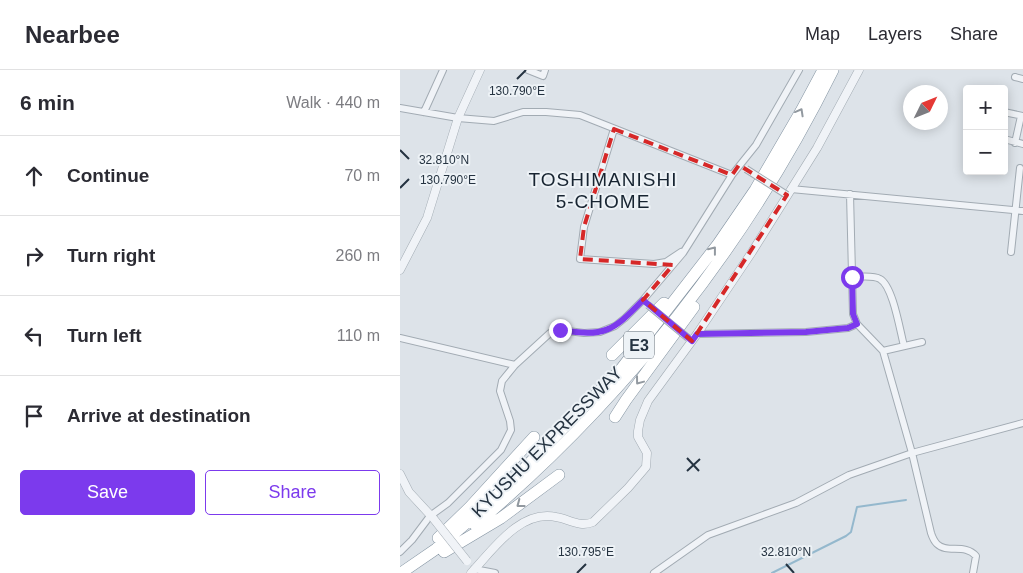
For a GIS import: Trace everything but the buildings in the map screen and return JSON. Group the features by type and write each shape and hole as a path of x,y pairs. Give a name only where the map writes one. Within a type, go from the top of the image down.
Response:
{"highway":[{"name":"KYUSHU EXPRESSWAY","path":"401,573 436,549 478,513 588,404 621,368 718,244 755,190 801,111 822,70"},
{"name":"KYUSHU EXPRESSWAY","path":"415,573 444,552 518,489 589,418 648,352 712,273 763,195 810,116 833,70"},
{"path":"615,417 716,276 763,195"},
{"path":"612,354 696,271"},
{"path":"400,569 433,543 470,507 534,437"},
{"path":"444,552 501,518 559,475"}],"street":[{"path":"424,112 443,70"},
{"path":"400,270 428,218 458,118 480,70"},
{"path":"528,70 543,76 545,70"},
{"path":"400,552 431,517 448,503 501,450 507,440 511,430 500,391 502,380 515,365 550,333 560,330 584,334 600,332 620,322 646,302 686,248 732,175 756,144 799,70"},
{"path":"474,572 492,548 517,527 532,518 548,516 579,524 593,522 628,488 646,467 647,453 638,437 644,410 656,389 752,252 829,126 859,70"},
{"path":"1015,77 1023,79"},
{"path":"400,108 458,118 494,120 523,112 580,115 732,175"},
{"path":"1008,113 1022,116 1015,143"},
{"path":"614,129 584,227 580,259 654,264 666,262 686,248"},
{"path":"1008,140 1023,144"},
{"path":"739,165 789,192 850,194 1020,211"},
{"path":"1011,252 1020,211 1020,168"},
{"path":"850,194 853,314 857,324 883,351 912,453 930,533 937,544 943,547 972,552 976,556 973,573"},
{"path":"852,277 878,278 886,283 904,346"},
{"path":"646,302 692,338 806,332 848,328 857,324"},
{"path":"400,338 515,365"},
{"path":"883,351 922,342"},
{"path":"654,573 708,534 796,503 849,475 912,453 1023,423"},
{"path":"400,474 409,492 467,561 474,572"},
{"path":"474,572 495,573"}],"highlighted area":[{"path":"614,129 732,175 739,165 787,195 692,341 643,300 673,265 580,259 584,227"}],"waterway":[{"path":"772,573 846,536 851,532 857,507 906,500"}],"district":[{"name":"TOSHIMANISHI 5-CHOME","path":"603,190"}],"route":[{"path":"560,330 584,334 600,332 615,326 643,300 692,341 697,334 806,332 848,328 857,324 853,314 852,277"}]}
